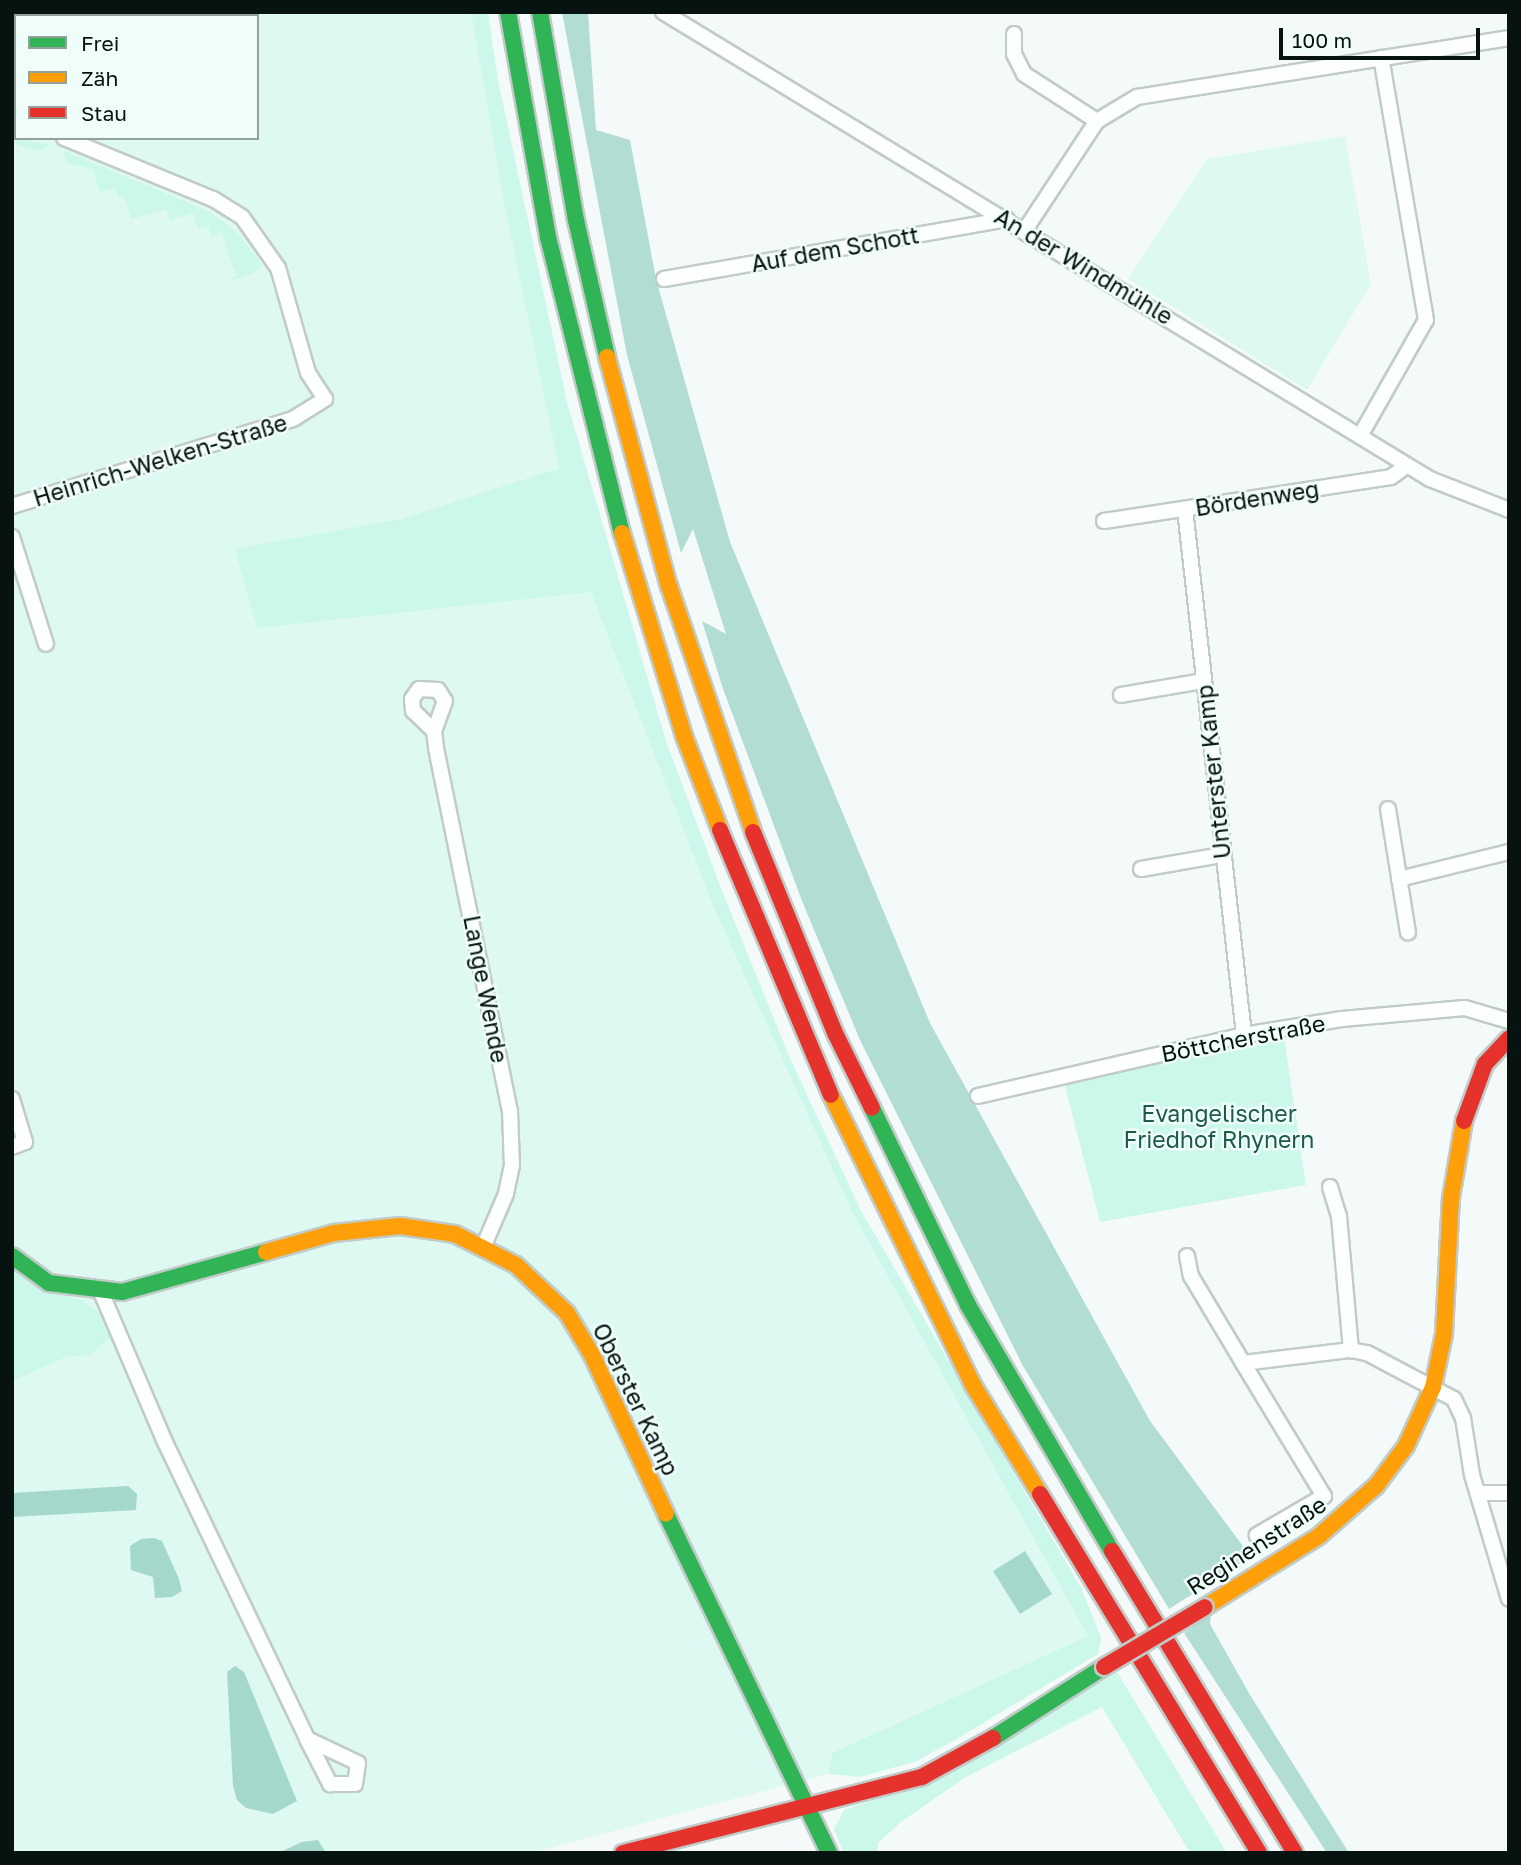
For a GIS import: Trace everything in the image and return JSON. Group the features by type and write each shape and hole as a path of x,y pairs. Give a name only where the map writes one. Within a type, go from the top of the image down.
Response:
{"main road":[{"path":"508,12 548,237 608,487 684,736 739,880 811,1055 974,1385 1259,1853"},
{"path":"540,12 576,220 624,421 696,673 764,864 836,1035 968,1305 1037,1427 1295,1853"},
{"name":"Reginenstraße","path":"623,1853 922,1777 966,1755 1319,1536 1355,1506 1406,1446 1433,1387 1444,1334 1451,1198 1465,1114 1485,1064 1509,1038"},
{"name":"Oberster Kamp","path":"12,1256 49,1283 101,1292 146,1287 321,1236 375,1227 422,1227 484,1245 541,1286 567,1314 592,1354 804,1808 829,1853"}],"street":[{"name":"An der Windmühle","path":"663,12 1007,219 1406,466 1458,492 1509,510"},
{"path":"1014,34 1014,54 1024,74 1097,121"},
{"path":"1025,230 1097,121 1137,97 1509,37"},
{"path":"1360,436 1424,328 1426,312 1381,58"},
{"name":"Heinrich-Welken-Straße","path":"12,506 293,419 325,399 308,373 278,268 242,217 213,199 69,140"},
{"name":"Auf dem Schott","path":"664,279 1007,219"},
{"name":"Bördenweg","path":"1104,521 1391,477 1406,466"},
{"name":"Unterster Kamp","path":"1185,509 1221,855 1244,1035"},
{"path":"12,537 46,645"},
{"path":"1121,695 1203,681"},
{"name":"Lange Wende","path":"434,731 510,1111 512,1166 506,1194 484,1245"},
{"path":"1388,809 1408,932"},
{"path":"1399,879 1509,852"},
{"path":"1141,869 1221,855"},
{"name":"Böttcherstraße","path":"978,1096 1244,1035 1422,1009 1465,1008 1509,1021"},
{"path":"12,1099 25,1142 12,1147"},
{"path":"1330,1187 1339,1216 1351,1350"},
{"path":"1188,1256 1191,1276 1324,1496 1257,1535"},
{"path":"101,1292 159,1430 307,1739"},
{"path":"1243,1363 1351,1350 1381,1357 1433,1387 1460,1408 1478,1493 1509,1599"},
{"path":"1478,1493 1509,1493"}],"shaded area":[{"path":"12,12 471,12 503,198 559,468 401,519 236,549 257,627 591,591 716,913 851,1210 1088,1636 832,1753 828,1774 531,1853 12,1853"},
{"path":"562,12 588,12 596,130 630,140 656,279 730,542 930,1023 1150,1421 1251,1557 1169,1609 1023,1366 860,1040 802,901 722,686 702,621 726,634 693,529 681,553 627,355"},
{"path":"1345,136 1371,284 1307,390 1128,279 1207,159"},
{"path":"128,1486 137,1494 136,1510 12,1517 12,1493"},
{"path":"154,1538 162,1541 179,1579 182,1591 172,1597 155,1598 153,1577 131,1570 130,1546 141,1539"},
{"path":"1025,1551 1052,1594 1020,1614 993,1571"},
{"path":"1211,1614 1210,1624 1250,1695 1349,1853 1327,1853 1184,1633"},
{"path":"235,1666 244,1672 297,1801 273,1814 246,1808 237,1800 233,1786 227,1672"},
{"path":"318,1840 326,1853 278,1853 302,1842"}],"green space":[{"path":"471,12 488,12 498,80 567,402 666,741 721,888 789,1056 860,1209 1081,1588 1101,1637 1098,1654 950,1743 914,1762 860,1777 828,1774 832,1753 1088,1636 851,1210 716,913 591,592 257,628 235,549 401,519 559,468 503,198"},
{"path":"12,131 14,140 51,145 40,151 12,143"},
{"path":"64,151 210,212 237,232 262,265 253,273 227,282 236,275 222,232 211,236 208,226 198,229 193,213 170,220 166,209 131,219 124,196 118,198 115,188 100,192 93,170 66,162"},
{"name":"Evangelischer Friedhof Rhynern","path":"1284,1038 1306,1185 1100,1222 1064,1082"},
{"path":"12,1267 41,1289 83,1301 98,1312 112,1336 90,1355 68,1356 12,1381"},
{"path":"1117,1672 1227,1853 1190,1853 1102,1707 964,1778 901,1822 878,1843 877,1853 844,1853 834,1829 844,1810 936,1780"}],"traffic: fast":[{"path":"508,12 548,237 622,533"},
{"path":"540,12 576,220 607,357"},
{"path":"872,1108 968,1305 1112,1551"},
{"path":"12,1256 49,1283 122,1292 266,1252"},
{"path":"666,1514 829,1853"},
{"path":"993,1738 1104,1667"}],"traffic: slow":[{"path":"607,357 669,586 753,832"},
{"path":"622,533 684,736 720,830"},
{"path":"831,1095 973,1385 1040,1494"},
{"path":"1205,1607 1319,1536 1376,1486 1406,1446 1433,1387 1444,1334 1451,1198 1464,1121"},
{"path":"266,1252 334,1233 400,1226 455,1234 516,1265 567,1313 592,1355 666,1514"}],"traffic: jam":[{"path":"720,830 831,1095"},
{"path":"753,832 836,1035 872,1108"},
{"path":"1464,1121 1485,1064 1509,1038"},
{"path":"1040,1494 1259,1853"},
{"path":"1112,1551 1295,1853"},
{"path":"1104,1667 1205,1607"},
{"path":"623,1853 922,1777 993,1738"}]}
